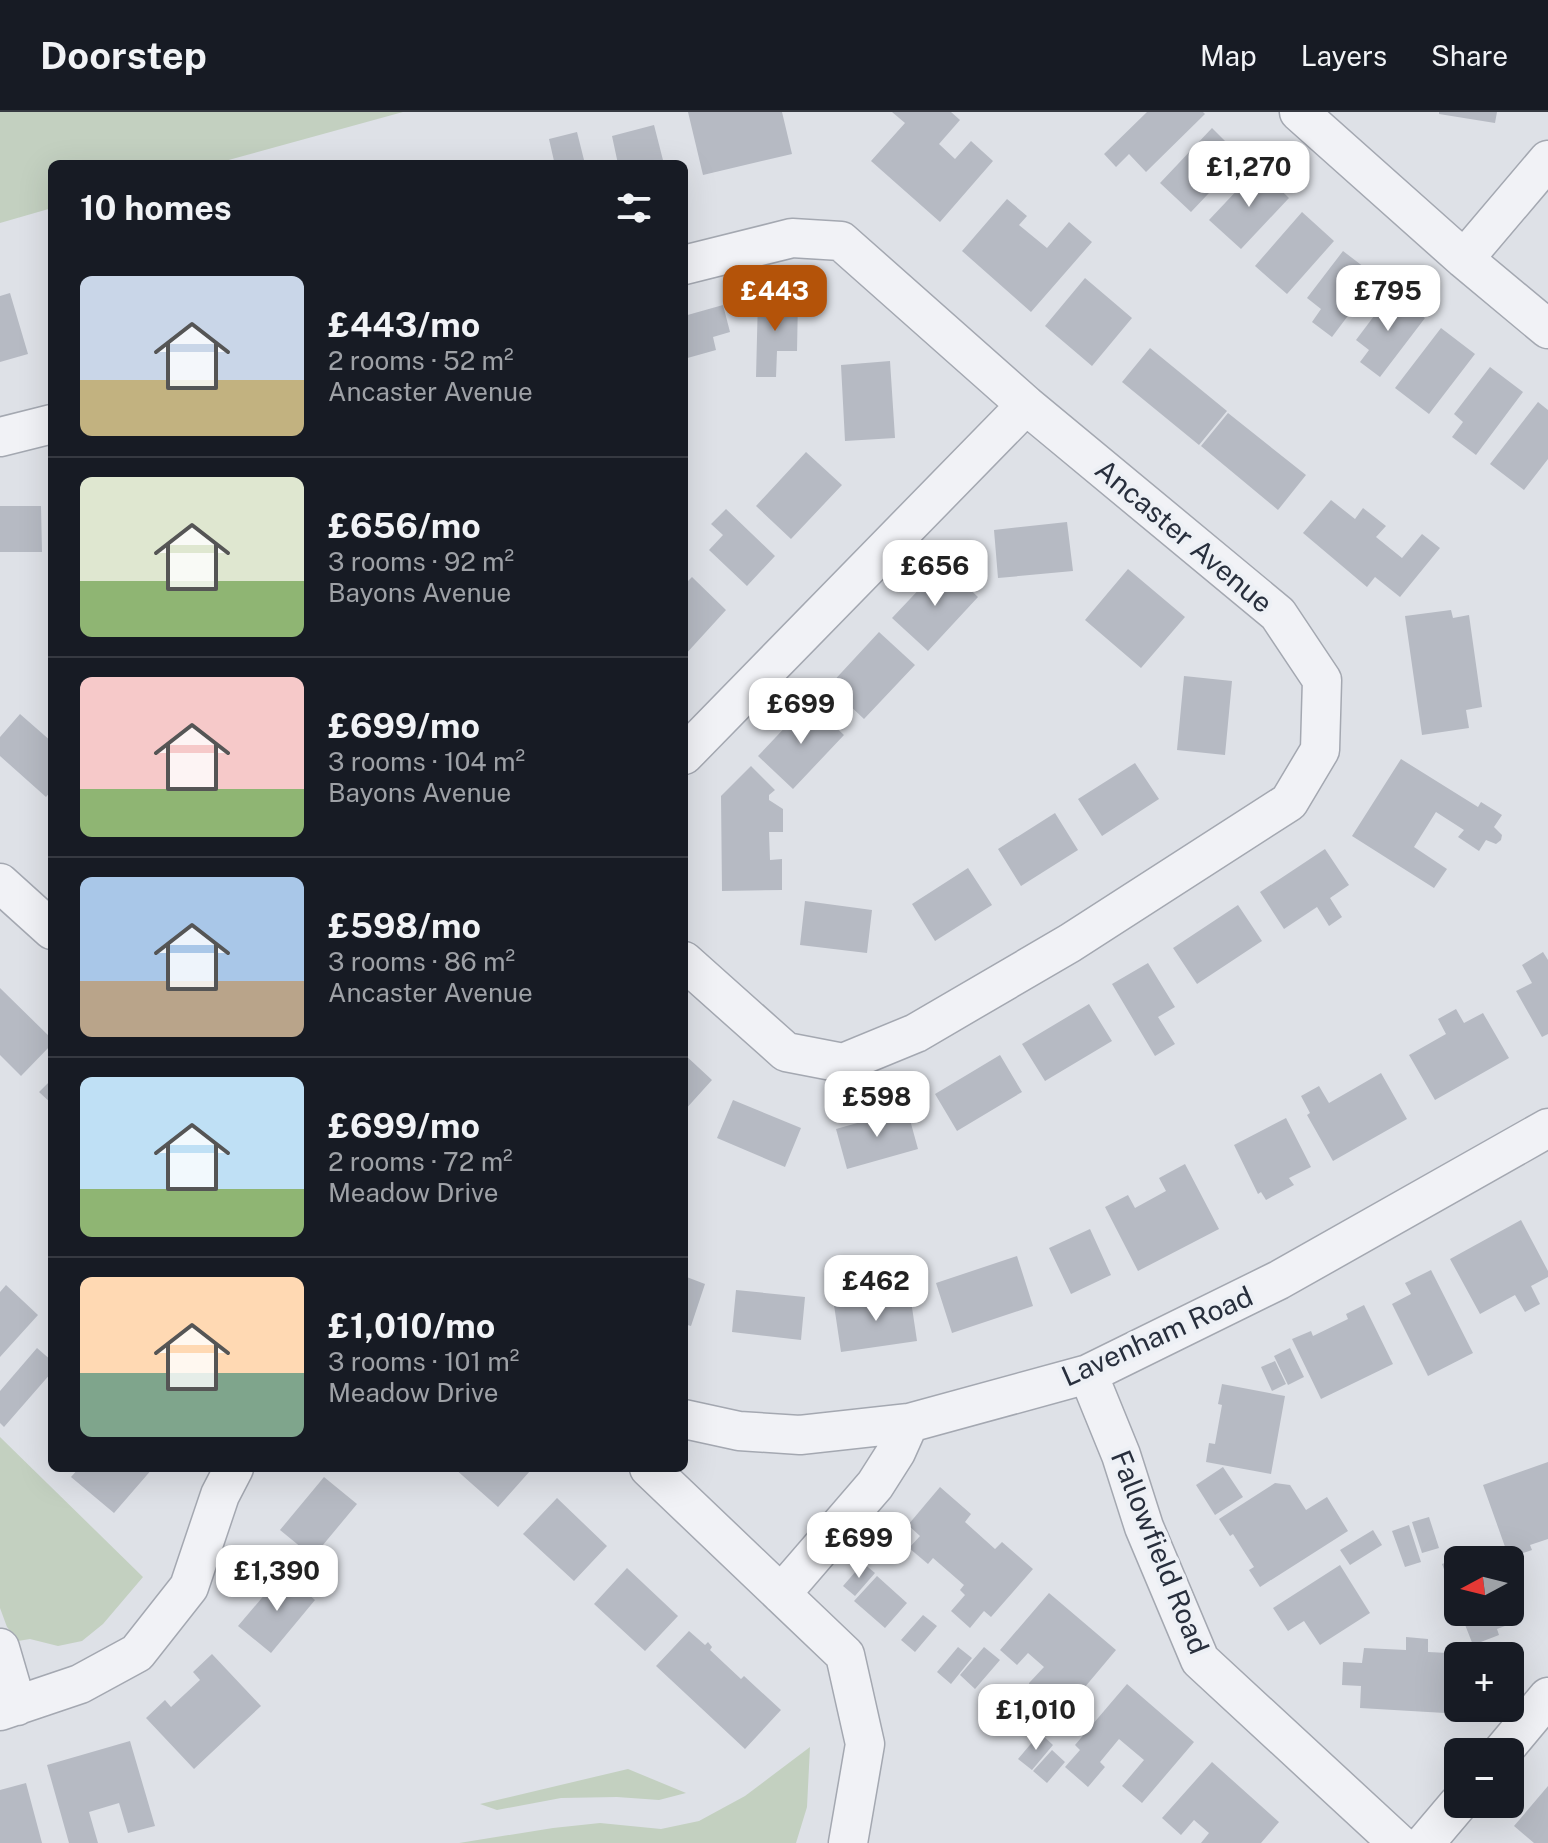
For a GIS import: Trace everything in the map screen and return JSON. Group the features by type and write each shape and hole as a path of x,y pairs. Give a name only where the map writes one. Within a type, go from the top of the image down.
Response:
{"street":[{"path":"1299,112 1464,259 1548,329"},
{"path":"1464,259 1548,160"},
{"name":"Ancaster Avenue","path":"688,264 792,238 841,241 1026,405 1278,614 1322,680 1320,750 1289,802 1070,943 916,1033 843,1063 786,1052 688,965"},
{"path":"688,751 1026,405"},
{"path":"0,437 48,425"},
{"path":"0,883 48,926"},
{"name":"Lavenham Road","path":"688,1420 739,1431 800,1435 909,1423 1088,1374 1279,1280 1548,1128"},
{"name":"Fallowfield Road","path":"1088,1374 1121,1455 1144,1527 1200,1660 1398,1843"},
{"path":"781,1594 875,1485 896,1452 909,1423"},
{"path":"0,1648 8,1708 80,1684 137,1653 189,1587 220,1495 232,1472"},
{"path":"653,1472 845,1655 865,1744 848,1843"},
{"path":"1514,1738 1548,1697"},
{"path":"1425,1843 1446,1818"}],"green space":[{"path":"0,112 403,112 229,160 48,160 48,209 0,223"},
{"path":"0,1437 143,1577 103,1624 82,1641 58,1646 30,1639 18,1641 7,1627 0,1608"},
{"path":"810,1747 807,1807 796,1843 459,1843 600,1823 661,1829 699,1821 745,1796"},
{"path":"628,1769 686,1793 659,1800 561,1798 497,1810 480,1804"}],"building":[{"path":"688,112 782,112 792,154 703,175"},
{"path":"892,112 951,112 960,120 939,144 955,159 971,141 993,161 940,222 871,161 905,123"},
{"path":"1147,112 1205,114 1146,172 1129,154 1116,167 1104,154"},
{"path":"1439,112 1497,112 1495,123"},
{"path":"654,125 663,160 617,160 612,136"},
{"path":"1212,128 1242,158 1191,212 1160,183"},
{"path":"577,132 584,160 554,160 549,139"},
{"path":"1258,168 1289,198 1241,249 1209,220"},
{"path":"1007,199 1027,216 1019,225 1047,248 1069,222 1092,242 1031,312 962,251"},
{"path":"1302,212 1334,241 1287,294 1255,266"},
{"path":"1343,251 1377,277 1332,337 1312,322 1321,309 1307,298"},
{"path":"1085,278 1132,318 1092,366 1045,326"},
{"path":"1392,292 1425,318 1380,377 1360,362 1369,350 1356,340"},
{"path":"10,293 28,354 0,362 0,296"},
{"path":"758,298 798,299 797,351 777,351 776,377 756,377"},
{"path":"723,305 730,332 713,337 716,350 688,358 688,315"},
{"path":"1441,328 1475,354 1429,414 1395,388"},
{"path":"1150,348 1227,411 1199,445 1122,382"},
{"path":"890,361 895,438 845,441 841,365"},
{"path":"1490,367 1523,392 1476,455 1452,437 1463,422 1454,414"},
{"path":"1538,402 1548,410 1548,459 1524,490 1490,464"},
{"path":"1228,413 1306,475 1278,510 1201,446"},
{"path":"806,452 842,485 791,539 756,506"},
{"path":"1331,500 1355,519 1363,508 1386,526 1376,537 1402,558 1422,534 1440,548 1400,597 1375,577 1367,587 1303,533"},
{"path":"0,506 41,506 42,552 0,552"},
{"path":"726,509 775,556 747,586 709,550 723,535 711,524"},
{"path":"1067,522 1073,571 998,578 994,530"},
{"path":"943,564 978,597 928,651 892,618"},
{"path":"1128,569 1185,617 1141,668 1085,620"},
{"path":"692,577 726,610 688,652 688,581"},
{"path":"1451,610 1453,618 1469,615 1482,707 1466,710 1469,728 1422,735 1405,616"},
{"path":"879,632 915,665 864,719 829,686"},
{"path":"1184,676 1232,681 1225,755 1177,750"},
{"path":"809,702 844,735 793,789 758,756"},
{"path":"20,714 48,738 46,797 0,756 0,737"},
{"path":"1401,759 1478,807 1481,802 1502,815 1494,827 1502,835 1501,840 1496,844 1486,840 1479,851 1458,837 1464,830 1436,812 1414,847 1447,869 1434,888 1352,836"},
{"path":"1135,763 1159,799 1102,836 1078,799"},
{"path":"751,766 775,790 769,795 769,800 783,809 783,832 769,832 770,860 782,859 782,890 722,891 721,796"},
{"path":"1055,813 1078,850 1021,886 998,849"},
{"path":"1325,849 1349,885 1330,898 1342,917 1329,926 1317,907 1284,929 1260,892"},
{"path":"968,868 992,905 935,941 912,904"},
{"path":"805,901 872,910 867,953 800,945"},
{"path":"1238,905 1262,941 1197,984 1173,948"},
{"path":"1543,952 1548,960 1548,1034 1542,1037 1516,991 1532,983 1522,965"},
{"path":"1148,963 1175,1007 1158,1017 1175,1044 1155,1056 1112,984"},
{"path":"0,988 48,1035 48,1048 21,1076 0,1055"},
{"path":"1089,1004 1112,1041 1045,1081 1022,1044"},
{"path":"1456,1009 1464,1023 1483,1013 1509,1058 1435,1100 1409,1055 1446,1034 1438,1019"},
{"path":"1000,1055 1022,1092 957,1131 935,1094"},
{"path":"688,1058 712,1080 688,1107"},
{"path":"1381,1073 1407,1119 1333,1161 1307,1115 1310,1113 1301,1096 1319,1086 1329,1103"},
{"path":"48,1083 48,1100 39,1092"},
{"path":"733,1100 801,1128 785,1167 717,1138"},
{"path":"907,1109 918,1149 847,1169 836,1129"},
{"path":"1286,1118 1311,1167 1289,1178 1294,1185 1266,1200 1261,1192 1258,1194 1234,1145"},
{"path":"1185,1164 1219,1229 1138,1271 1105,1207 1128,1195 1135,1208 1166,1191 1159,1178"},
{"path":"1521,1220 1548,1271 1548,1277 1531,1286 1540,1304 1525,1312 1515,1295 1480,1314 1450,1259"},
{"path":"1090,1229 1111,1275 1071,1294 1049,1248"},
{"path":"1017,1256 1033,1306 952,1333 936,1283"},
{"path":"1431,1270 1473,1353 1428,1376 1392,1304 1411,1294 1405,1283"},
{"path":"688,1278 705,1284 691,1326 688,1325"},
{"path":"6,1285 38,1315 0,1357 0,1292"},
{"path":"736,1290 805,1297 801,1340 732,1332"},
{"path":"910,1294 917,1341 841,1352 834,1305"},
{"path":"1364,1305 1393,1364 1321,1399 1292,1339 1311,1331 1313,1336 1348,1319 1346,1314"},
{"path":"37,1348 48,1358 48,1377 4,1427 0,1423 0,1391"},
{"path":"1290,1348 1304,1377 1288,1385 1274,1356"},
{"path":"1275,1361 1286,1384 1272,1391 1261,1367"},
{"path":"1222,1384 1285,1396 1271,1474 1206,1462 1209,1443 1215,1444 1222,1405 1218,1404"},
{"path":"1548,1462 1548,1539 1530,1545 1532,1550 1524,1553 1524,1546 1505,1546 1483,1485"},
{"path":"1223,1467 1243,1497 1215,1515 1196,1485"},
{"path":"75,1472 150,1472 114,1513 71,1477"},
{"path":"459,1472 529,1472 498,1507"},
{"path":"324,1477 357,1504 313,1557 280,1530"},
{"path":"1275,1483 1290,1485 1306,1510 1327,1497 1348,1531 1260,1587 1249,1570 1254,1567 1233,1534 1230,1536 1219,1519"},
{"path":"940,1487 971,1514 965,1522 995,1549 1002,1542 1033,1569 991,1617 984,1611 970,1628 951,1611 965,1595 960,1590 964,1585 933,1558 928,1564 909,1548 920,1536 908,1525"},
{"path":"557,1498 607,1546 574,1581 523,1534"},
{"path":"1429,1517 1439,1548 1422,1553 1412,1522"},
{"path":"1409,1525 1421,1562 1405,1567 1392,1531"},
{"path":"1373,1530 1382,1545 1350,1565 1340,1550"},
{"path":"863,1563 875,1573 855,1596 843,1586"},
{"path":"1340,1565 1370,1613 1320,1645 1304,1621 1288,1631 1273,1608"},
{"path":"627,1568 678,1616 645,1651 594,1604"},
{"path":"283,1573 315,1600 271,1653 238,1626"},
{"path":"877,1576 907,1603 885,1628 854,1601"},
{"path":"1049,1593 1116,1650 1053,1725 1031,1706 1029,1683 1044,1667 1028,1653 1017,1665 1000,1650"},
{"path":"923,1615 937,1626 915,1652 901,1640"},
{"path":"1466,1626 1505,1626 1497,1629 1499,1635 1472,1642"},
{"path":"689,1631 705,1645 708,1642 712,1647 710,1650 741,1679 744,1676 781,1710 745,1749 656,1666"},
{"path":"1406,1637 1428,1639 1428,1652 1444,1653 1444,1713 1360,1708 1361,1686 1342,1685 1343,1662 1362,1663 1364,1648 1406,1650"},
{"path":"958,1647 972,1658 951,1684 937,1672"},
{"path":"984,1647 1000,1660 975,1689 960,1675"},
{"path":"212,1654 261,1706 194,1769 146,1718 165,1700 171,1707 200,1680 193,1672"},
{"path":"1127,1684 1194,1742 1142,1803 1122,1786 1144,1760 1119,1739 1100,1762 1105,1767 1088,1787 1065,1767 1080,1750 1075,1745"},
{"path":"1040,1733 1053,1745 1032,1770 1018,1759"},
{"path":"130,1741 155,1826 128,1833 119,1803 89,1812 98,1843 69,1843 47,1765"},
{"path":"1052,1750 1065,1762 1047,1783 1033,1771"},
{"path":"1212,1762 1279,1822 1261,1843 1201,1843 1209,1833 1194,1820 1181,1835 1162,1818"},
{"path":"26,1783 42,1843 0,1843 0,1790"},
{"path":"1548,1786 1548,1843 1534,1843 1514,1826 1524,1818"}]}
